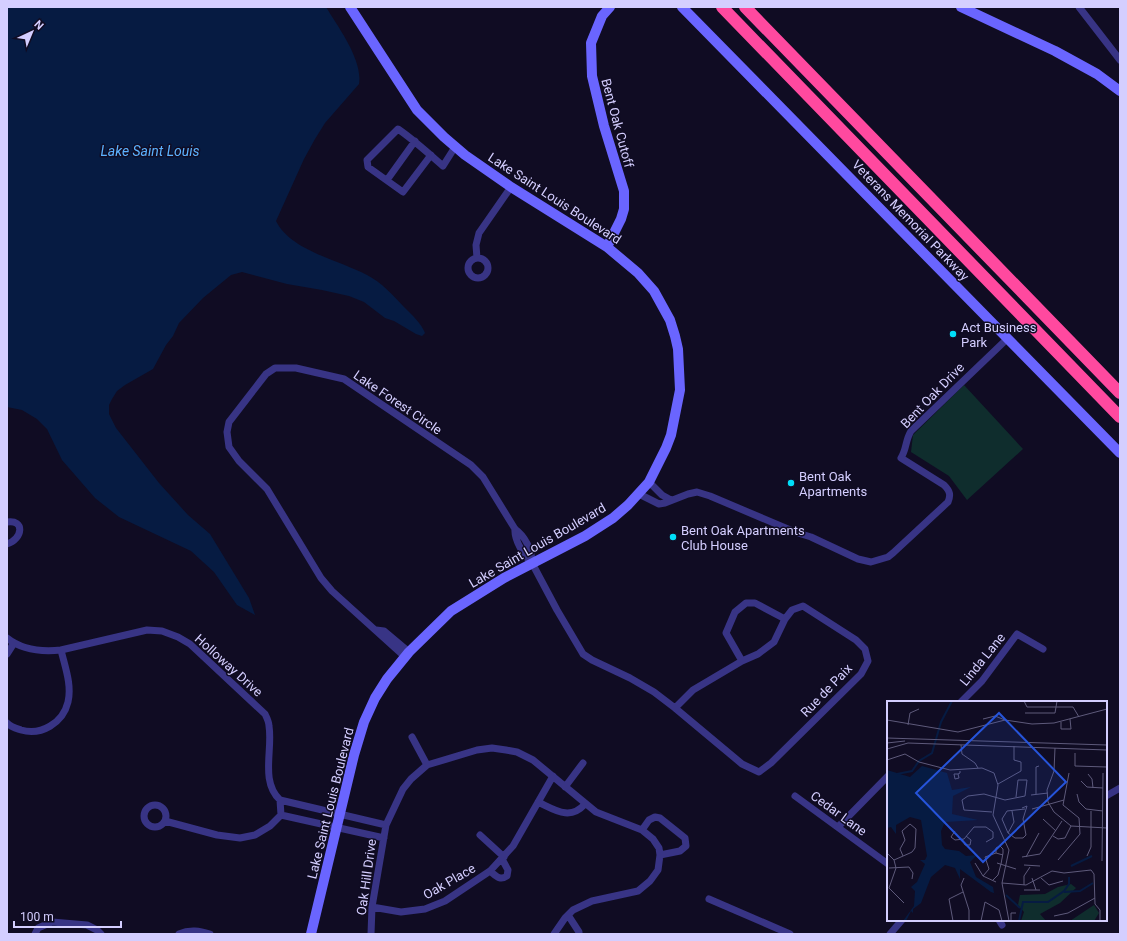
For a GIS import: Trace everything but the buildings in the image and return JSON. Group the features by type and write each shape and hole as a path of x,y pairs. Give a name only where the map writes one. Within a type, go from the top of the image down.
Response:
{"highway":[{"path":"722,7 1120,417"},
{"path":"745,7 1120,393"}],"main road":[{"name":"Lake Saint Louis Boulevard","path":"311,934 354,755 364,722 387,679 407,655 451,611 504,578 597,529 613,518 639,494 649,482 671,435 680,390 678,349 670,320 654,291 638,273 607,247 511,187 444,138 417,110 350,7"},
{"name":"Bent Oak Cutoff","path":"607,247 621,219 624,209 624,191 604,126 592,76 591,43 602,16 610,7"},
{"name":"Veterans Memorial Parkway","path":"682,7 1120,453"},
{"path":"961,7 1055,51 1097,74 1120,92"}],"street":[{"path":"1079,7 1120,60"},
{"path":"431,155 403,192 368,167 367,160 398,129 415,141 431,155 443,166 455,147"},
{"path":"386,180 415,141"},
{"path":"477,258 476,245 479,233 511,187"},
{"name":"Bent Oak Drive","path":"639,494 659,504 697,492 811,538 858,559 871,562 888,557 944,506 950,497 949,490 944,485 901,458 906,449 908,436 911,431 1008,338"},
{"name":"Lake Forest Circle","path":"407,655 384,631 376,630 332,591 321,578 267,489 239,461 229,447 227,432 229,422 266,374 275,368 296,368 344,380 472,465 483,477 515,529 520,532 528,545 532,554 532,563"},
{"path":"649,482 662,495 671,500"},
{"path":"7,522 15,522 19,527 20,532 18,538 7,544"},
{"name":"Rue de Paix","path":"532,563 583,654 654,692 742,764 759,772 771,763 861,674 868,660 865,649 856,640 804,606 792,610 785,619 774,642 758,654 742,661 693,690 675,708"},
{"path":"742,661 726,633 735,612 746,603 755,603 785,619"},
{"name":"Holloway Drive","path":"7,638 14,643 31,649 48,651 61,650 147,630 162,631 178,637 190,644 265,714 269,726 270,782 280,800"},
{"name":"Linda Lane","path":"963,701 982,681 1017,634 1043,649"},
{"path":"7,654 14,643"},
{"path":"7,723 28,732 38,732 51,726 62,716 68,703 70,689 61,650"},
{"path":"412,737 427,765"},
{"name":"Oak Hill Drive","path":"371,934 372,907 386,825 403,790 411,779 427,765 477,750 498,749 517,752 533,760 596,812 642,830 653,839 659,848 660,855"},
{"path":"566,787 583,763"},
{"name":"Oak Place","path":"372,907 401,912 425,909 444,901 490,872 513,846 553,776"},
{"path":"838,827 887,777"},
{"path":"1107,795 1120,788"},
{"name":"Cedar Lane","path":"795,796 887,863"},
{"path":"165,821 217,835 240,838 255,835 270,826 281,815 280,800 339,814"},
{"path":"538,802 554,810 569,814 574,813 585,804"},
{"name":"Oak Hill Drive","path":"339,814 386,825"},
{"path":"281,815 384,838"},
{"path":"554,934 573,910 592,901 638,891 650,881 658,870 660,855 680,850 686,846 686,838 660,818 655,817 649,820 642,830"},
{"path":"480,835 503,858"},
{"name":"Oak Place","path":"490,872 500,878 507,876 508,870 503,858"},
{"path":"709,899 790,934"},
{"path":"568,915 579,934"},
{"path":"890,934 901,921"},
{"path":"35,934 38,928 52,922 87,925 97,930 101,934"},
{"path":"179,934 186,931 199,931 210,934"}],"green space":[{"path":"964,385 1023,449 967,500 949,476 911,452 913,435"}],"water":[{"name":"Lake Saint Louis","path":"7,7 326,7 343,34 353,54 359,75 359,84 325,123 315,139 304,159 276,221 283,231 304,247 367,275 377,281 413,316 425,333 422,336 416,334 394,321 385,318 364,302 349,296 287,284 242,272 231,275 203,298 179,323 153,369 117,391 109,405 109,414 116,428 159,483 188,515 210,534 249,598 255,615 237,605 214,572 191,551 119,517 95,498 62,460 47,429 37,419 22,410 7,407"}],"place":[{"name":"Act Business Park","path":"953,334"},
{"name":"Bent Oak Apartments","path":"791,483"},
{"name":"Bent Oak Apartments Club House","path":"673,537"}]}
